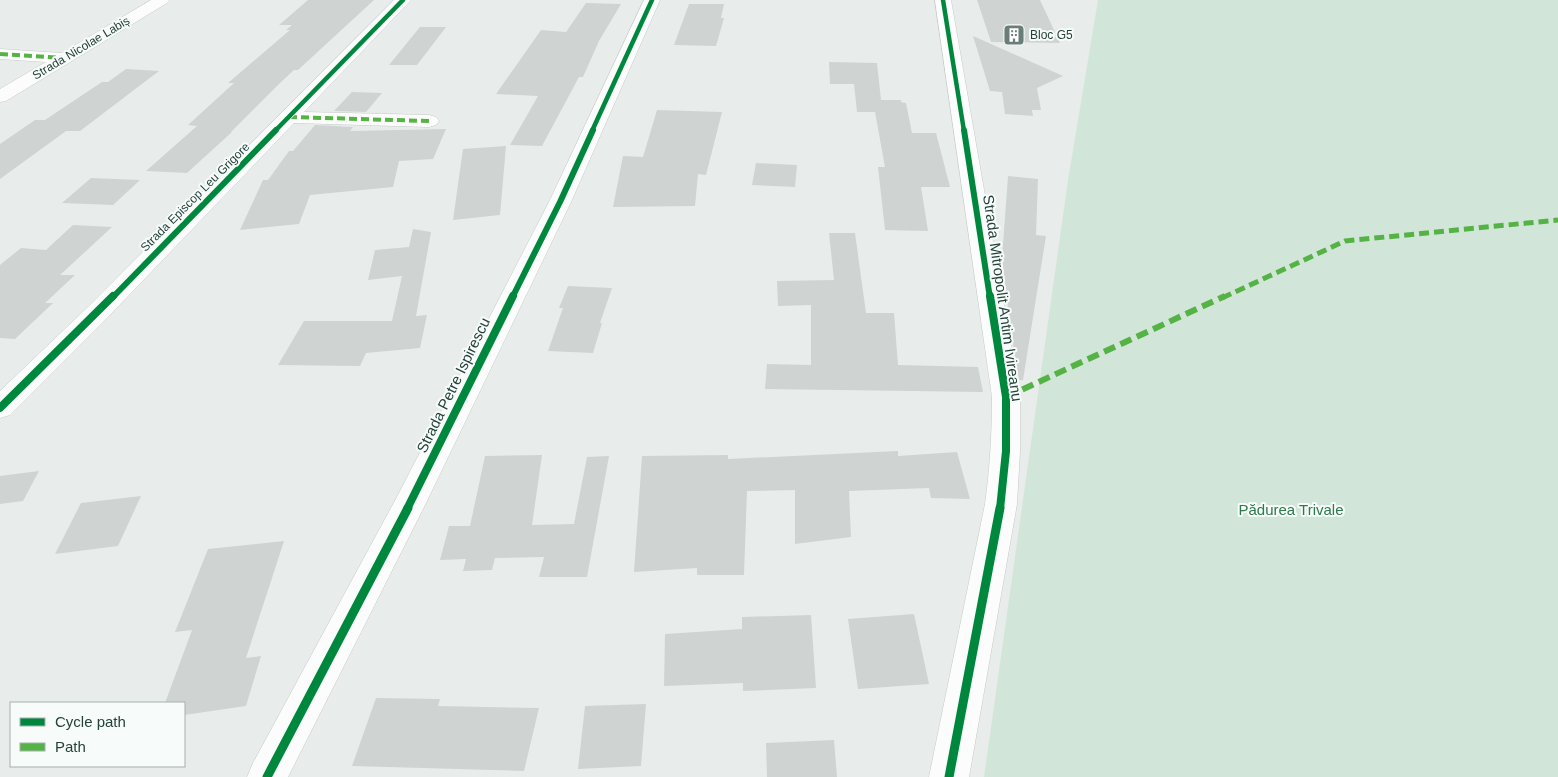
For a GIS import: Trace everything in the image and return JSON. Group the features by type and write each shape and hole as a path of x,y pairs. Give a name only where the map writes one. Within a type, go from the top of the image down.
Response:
{"street":[{"name":"Strada Nicolae Labiș","path":"0,97 162,0"},
{"name":"Strada Episcop Leu Grigore","path":"0,408 404,0"},
{"name":"Strada Petre Ispirescu","path":"267,777 410,503 542,237 652,0"},
{"name":"Strada Mitropolit Antim Ivireanu","path":"943,0 1006,398 1006,466 1001,504 949,777"},
{"path":"0,54 63,58"},
{"path":"289,117 429,121"}],"green space":[{"name":"Pădurea Trivale","path":"1098,0 1558,0 1558,777 984,777 1068,180"}],"building":[{"path":"308,0 374,0 298,70 294,70 232,132 187,173 146,171 197,126 188,125 234,83 228,83 290,30 286,30 292,25 279,25"},
{"path":"977,0 1040,0 1060,43 991,42"},
{"path":"586,3 621,4 599,41 583,77 579,77 542,146 510,145 538,96 496,94 541,30 566,32"},
{"path":"689,4 724,4 721,18 724,18 716,46 674,45"},
{"path":"420,27 446,27 417,65 389,65"},
{"path":"973,36 1063,76 1037,88 1041,110 1032,110 1033,116 1005,114 1002,92 990,91"},
{"path":"829,62 877,63 881,100 901,100 901,102 906,103 912,133 936,133 950,187 921,187 928,231 885,230 878,167 885,167 875,112 857,112 854,84 830,84"},
{"path":"126,69 159,71 80,131 66,131 0,179 0,144 35,120 45,120 102,82 108,82"},
{"path":"352,92 382,93 366,112 334,111"},
{"path":"657,110 722,112 706,175 698,174 695,206 613,207 623,156 643,157"},
{"path":"315,125 353,127 350,131 446,129 433,159 399,161 393,187 310,195 299,224 240,230 263,180 268,180 289,151 293,151"},
{"path":"506,146 500,215 453,220 463,149"},
{"path":"756,163 797,165 795,187 752,185"},
{"path":"1008,176 1038,179 1036,235 1046,236 1023,380 1019,380 1002,258"},
{"path":"91,178 140,180 113,205 62,203"},
{"path":"73,225 112,227 60,275 75,275 45,303 53,303 15,339 0,338 0,265 21,248 46,250"},
{"path":"413,229 431,232 416,316 427,315 420,348 366,353 360,366 278,365 304,321 392,321 402,276 368,280 375,250 409,247"},
{"path":"829,233 855,233 866,313 894,313 898,365 978,367 983,392 765,389 767,364 811,365 811,305 778,306 777,281 834,280"},
{"path":"568,286 612,288 600,323 602,323 593,353 548,351 563,308 559,308"},
{"path":"898,451 898,456 957,452 970,499 931,498 929,488 849,491 851,537 795,544 795,490 747,491 744,575 697,575 697,568 634,572 642,456 728,455 728,459"},
{"path":"542,455 532,525 574,524 587,457 609,456 587,577 539,577 544,557 495,558 492,570 463,571 466,559 440,560 449,526 470,526 485,456"},
{"path":"39,471 23,501 0,504 0,476"},
{"path":"141,496 118,546 55,554 81,503"},
{"path":"284,541 246,658 261,656 246,706 185,715 185,702 165,702 192,630 175,632 208,549"},
{"path":"914,614 929,684 858,689 848,619"},
{"path":"811,615 816,688 743,691 743,683 664,686 665,634 742,629 742,617"},
{"path":"376,698 440,699 438,706 539,708 524,771 352,766"},
{"path":"646,704 641,766 578,769 585,706"},
{"path":"834,740 837,777 767,777 766,743"}],"marked path":[{"path":"0,54 63,58"},
{"path":"289,117 429,121"},
{"path":"1006,397 1345,241 1558,220"}],"cycle path":[{"path":"0,408 98,312 403,0"},
{"path":"267,777 410,503 560,202 652,0"},
{"path":"943,0 1006,397 1005,464 1001,504 949,777"}],"place":[{"name":"Bloc G5","path":"1014,35"}]}
